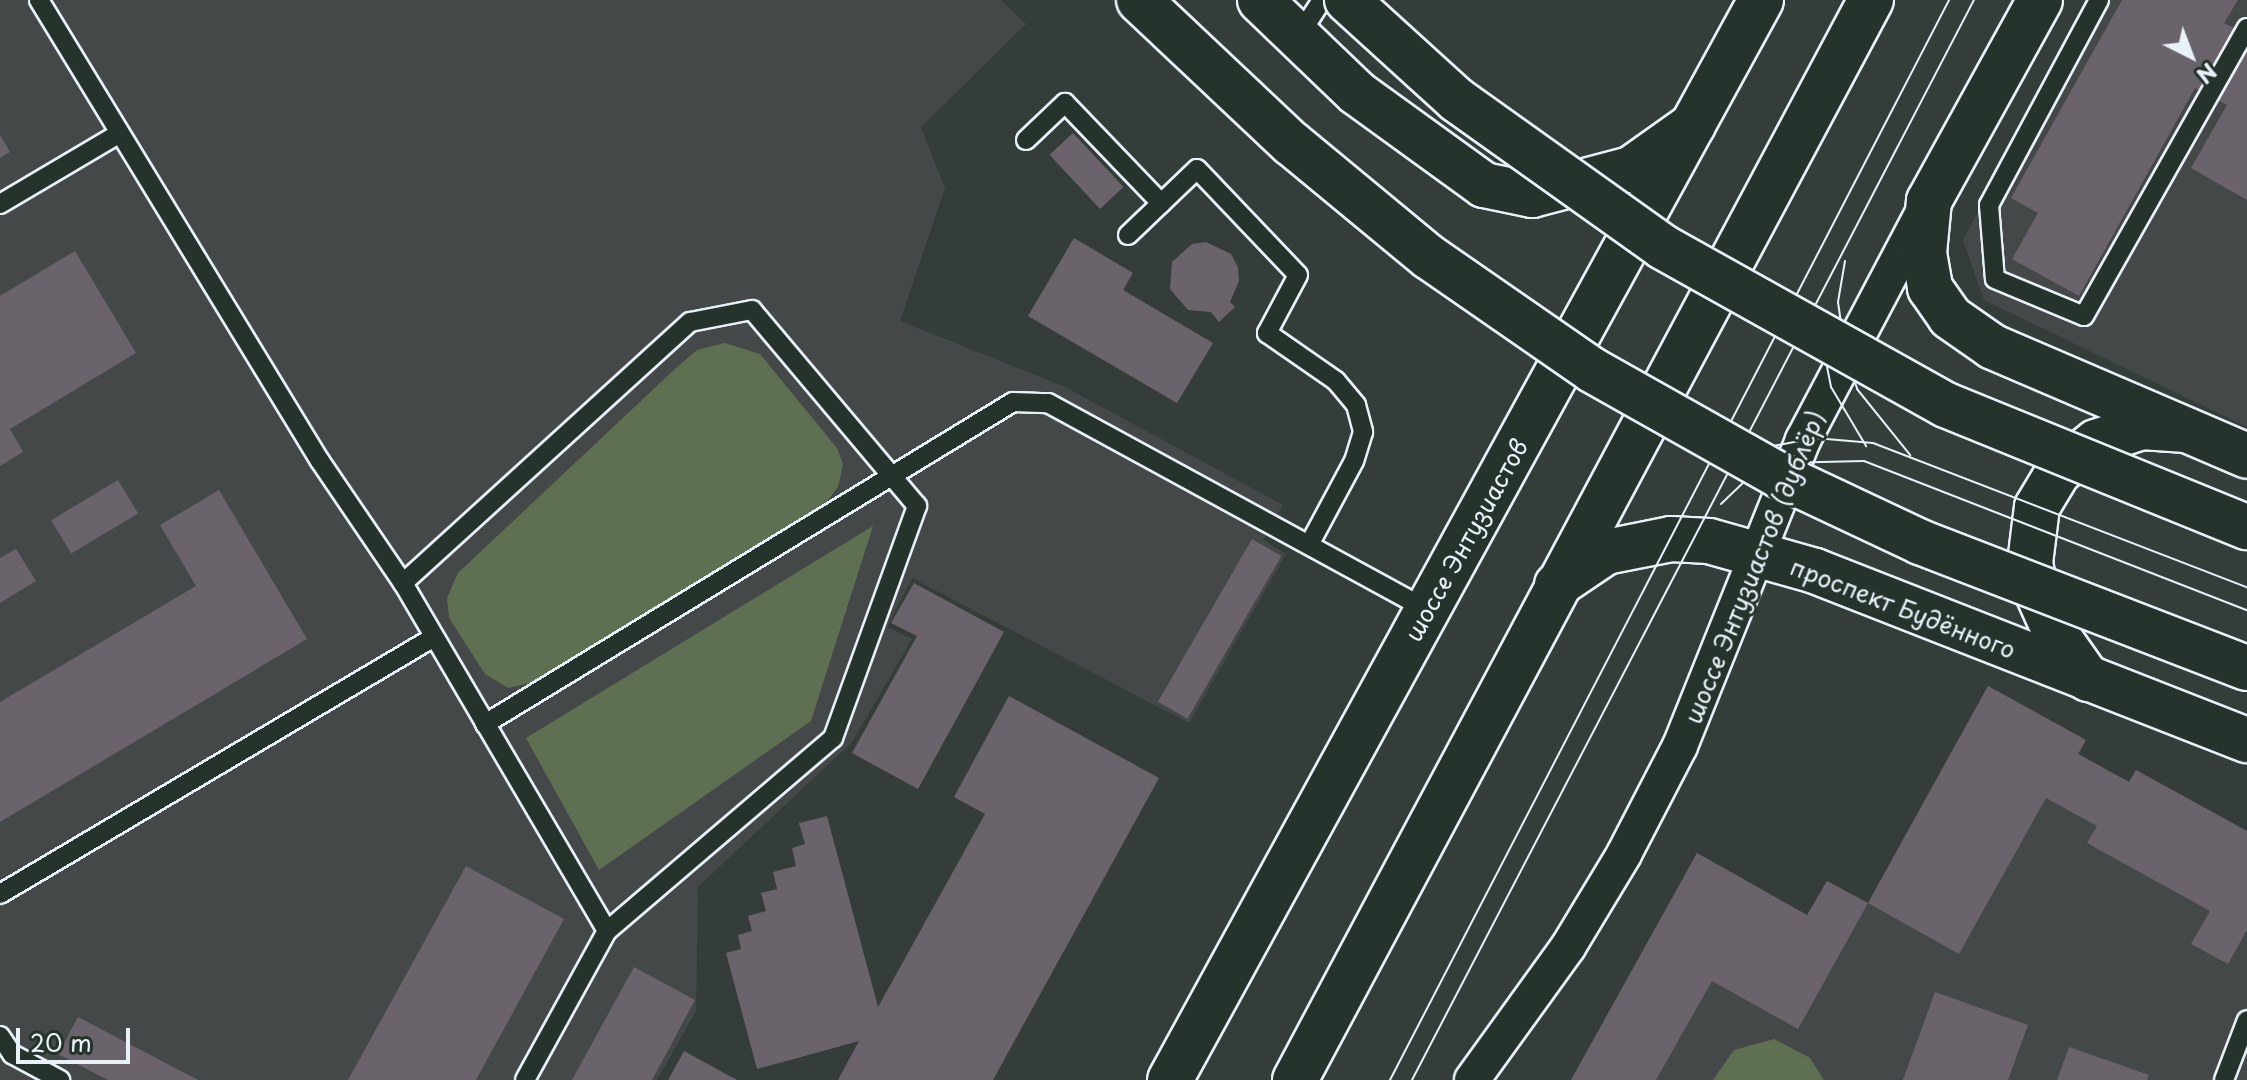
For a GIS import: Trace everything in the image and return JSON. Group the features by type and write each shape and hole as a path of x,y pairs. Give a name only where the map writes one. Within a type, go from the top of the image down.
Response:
{"main road":[{"path":"1139,0 1291,143 1418,247 1592,370 1780,476 1920,542 2247,668"},
{"path":"1260,0 1357,93 1484,185 1532,195 1631,169 1693,125"},
{"path":"1347,0 1457,100 1663,247 1946,405 2247,527"},
{"name":"шоссе Энтузиастов","path":"1170,1080 1761,0"},
{"path":"1295,1080 1871,0"},
{"name":"шоссе Энтузиастов (дублёр)","path":"1929,201 2040,0"},
{"path":"1929,201 1924,253 1930,288 1950,317 1993,347 2186,430 2243,446"},
{"path":"2088,679 2055,632 2035,587 2030,563 2037,507 2058,472 2096,442 2142,427 2186,430"},
{"name":"проспект Будённого","path":"1557,585 1606,552 1671,539 1709,541 1815,571 2247,740"}],"street":[{"name":"шоссе Энтузиастов (дублёр)","path":"1472,1080 1568,947 1624,854 1680,746 1803,440 1929,201"}],"lane":[{"path":"39,0 320,461 403,583 607,931"},
{"path":"1298,37 1322,0"},
{"path":"2099,0 1989,205 1995,279 2084,316 2247,28"},
{"path":"1026,140 1065,103 1161,203"},
{"path":"0,204 120,133"},
{"path":"1128,235 1197,169 1298,275 1267,333 1336,381 1356,405 1363,432 1354,461 1309,545"},
{"path":"403,583 690,322 752,310 917,506 833,738 607,931 525,1080"},
{"path":"485,724 1013,402 1048,403 1428,610"},
{"path":"0,894 434,637"},
{"path":"2224,1080 2247,1020"},
{"path":"0,1036 12,1054 60,1080"}],"shaded area":[{"path":"0,0 1001,0 1026,24 921,127 945,188 900,321 1063,386 1283,505 1263,540 1286,554 1189,723 912,578 887,627 912,639 852,742 698,887 696,1011 657,1080 0,1080"},
{"path":"2094,0 2247,0 2247,427 1984,300 1963,240"},
{"path":"1988,686 2086,740 2079,754 2129,782 2136,770 2247,831 2247,1080 1571,1080 1697,853 1807,915 1827,881 1868,903"}],"green space":[{"path":"725,343 760,354 837,448 843,464 838,487 825,504 538,681 508,688 485,674 449,618 447,598 458,573 676,368 697,350"},
{"path":"873,526 811,721 599,870 526,738"},
{"path":"1774,1039 1810,1058 1824,1080 1713,1080 1734,1050"}],"building":[{"path":"2122,0 2238,0 2224,23 2247,35 2247,200 2191,168 2227,105 2195,88 2079,296 2012,259 2038,213 2011,198"},
{"path":"1073,133 1123,187 1100,209 1050,155"},
{"path":"0,135 10,152 0,158"},
{"path":"1074,238 1133,273 1123,290 1213,343 1177,403 1028,316"},
{"path":"1206,242 1231,254 1238,267 1239,281 1230,302 1235,307 1219,322 1211,312 1188,310 1170,289 1172,262 1192,244"},
{"path":"75,251 136,353 10,429 23,452 0,466 0,296"},
{"path":"118,480 138,513 71,554 51,520"},
{"path":"219,490 307,639 0,822 0,702 196,586 160,525"},
{"path":"1252,539 1281,556 1187,719 1158,702"},
{"path":"16,549 36,581 0,603 0,558"},
{"path":"914,583 1004,632 918,789 852,753 917,636 891,623"},
{"path":"1988,686 2086,740 2078,754 2129,782 2136,770 2247,831 2247,930 2228,964 2191,944 2210,911 2087,843 2097,826 2046,798 1959,954 1868,903"},
{"path":"1009,696 1159,778 993,1080 838,1080 859,1041 757,1069 726,953 741,949 738,935 752,931 748,916 766,911 761,893 777,889 773,872 796,866 792,848 805,844 799,823 827,816 878,1007 985,814 954,797"},
{"path":"1697,853 1807,915 1827,881 1868,903 1798,1029 1712,981 1656,1080 1571,1080"},
{"path":"466,866 564,919 476,1080 348,1080"},
{"path":"634,967 695,1000 652,1080 572,1080"},
{"path":"1935,992 2028,1025 2008,1080 1903,1080"},
{"path":"78,1017 198,1080 108,1080 58,1054"},
{"path":"2069,1047 2149,1075 2147,1080 2057,1080"},
{"path":"684,1051 737,1080 668,1080"}],"tram line":[{"path":"1390,1080 1949,0"},
{"path":"1412,1080 1974,0"},
{"path":"1845,261 1838,302 1846,358 1857,389 1910,455"},
{"path":"1815,306 1831,387 1866,446"},
{"path":"1735,467 1773,446 1815,438 1873,443 2247,587"},
{"path":"1721,504 1743,483 1778,463 1864,461 2247,610"}]}
